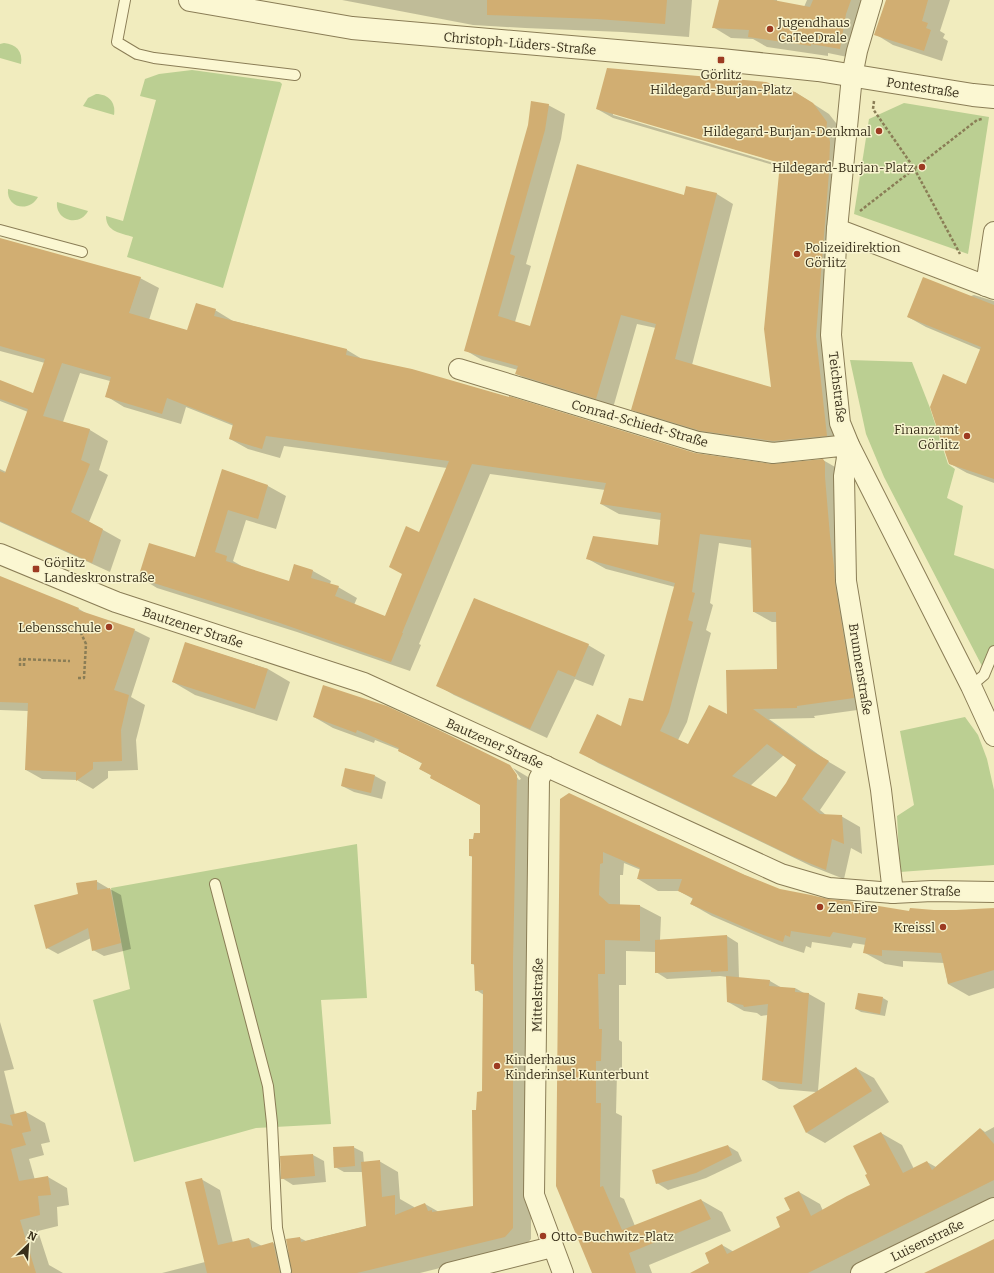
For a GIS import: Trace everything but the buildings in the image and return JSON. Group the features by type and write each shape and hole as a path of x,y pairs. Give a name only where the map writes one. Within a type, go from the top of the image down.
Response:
{"street":[{"name":"Christoph-Lüders-Straße","path":"190,0 352,28 721,60 818,70 851,86"},
{"name":"Teichstraße","path":"872,0 857,51 851,86 844,232 831,335 840,423 849,445 971,686 994,736"},
{"name":"Pontestraße","path":"851,86 994,97"},
{"path":"844,232 990,283 994,232"},
{"name":"Conrad-Schiedt-Straße","path":"459,369 698,442 773,453 849,445"},
{"name":"Brunnenstraße","path":"849,445 844,476 846,581 881,790 893,893"},
{"name":"Bautzener Straße","path":"0,554 116,602 364,684 781,874 829,888 893,893 932,891 994,892"},
{"name":"Mittelstraße","path":"546,766 539,779 534,1194 552,1247"},
{"name":"Luisenstraße","path":"860,1273 994,1208"},
{"path":"449,1273 489,1268 552,1247 563,1273"}],"lane":[{"path":"125,0 117,42 138,54 154,58 295,75"},
{"path":"0,230 82,252"},
{"path":"971,686 984,675 994,651"},
{"path":"216,884 268,1086 272,1123 277,1228 286,1271"}],"path":[{"path":"851,86 874,98 873,109 914,168 962,256 990,283"},
{"path":"844,232 857,213 914,168 977,120 988,119"},
{"path":"78,678 84,678 86,644 81,633"},
{"path":"20,666 20,659 70,661"},
{"path":"24,659 24,666"}],"green space":[{"path":"4,43 12,45 18,49 21,55 21,64 0,58 0,44"},
{"path":"192,70 280,82 282,84 223,288 127,257 133,237 111,229 106,216 123,221 156,100 140,96 145,79 159,74"},
{"path":"96,94 101,94 111,100 114,107 114,115 83,106 88,98"},
{"name":"Hildegard-Burjan-Platz","path":"904,103 989,117 968,254 854,214 869,119"},
{"path":"8,189 38,197 29,205 24,207 19,206 11,201 8,195"},
{"path":"57,202 88,211 80,219 69,220 60,214 57,208"},
{"path":"850,360 912,362 930,408 948,464 955,469 947,498 963,506 954,555 994,569 994,648 982,666 884,477 866,434"},
{"path":"965,717 978,735 987,759 994,790 994,865 900,872 897,816 914,805 900,731"},
{"path":"357,844 367,998 321,1000 331,1124 256,1128 134,1162 93,1000 130,989 111,888"}],"place":[{"name":"Jugendhaus CaTeeDrale","path":"770,29"},
{"name":"Görlitz Hildegard-Burjan-Platz","path":"721,60"},
{"name":"Hildegard-Burjan-Denkmal","path":"879,131"},
{"name":"Hildegard-Burjan-Platz","path":"922,167"},
{"name":"Polizeidirektion Görlitz","path":"797,254"},
{"name":"Finanzamt Görlitz","path":"967,436"},
{"name":"Görlitz Landeskronstraße","path":"36,569"},
{"name":"Lebensschule","path":"109,627"},
{"name":"Zen Fire","path":"820,907"},
{"name":"Kreissl","path":"943,927"},
{"name":"Kinderhaus Kinderinsel Kunterbunt","path":"497,1066"},
{"name":"Otto-Buchwitz-Platz","path":"543,1236"}]}
